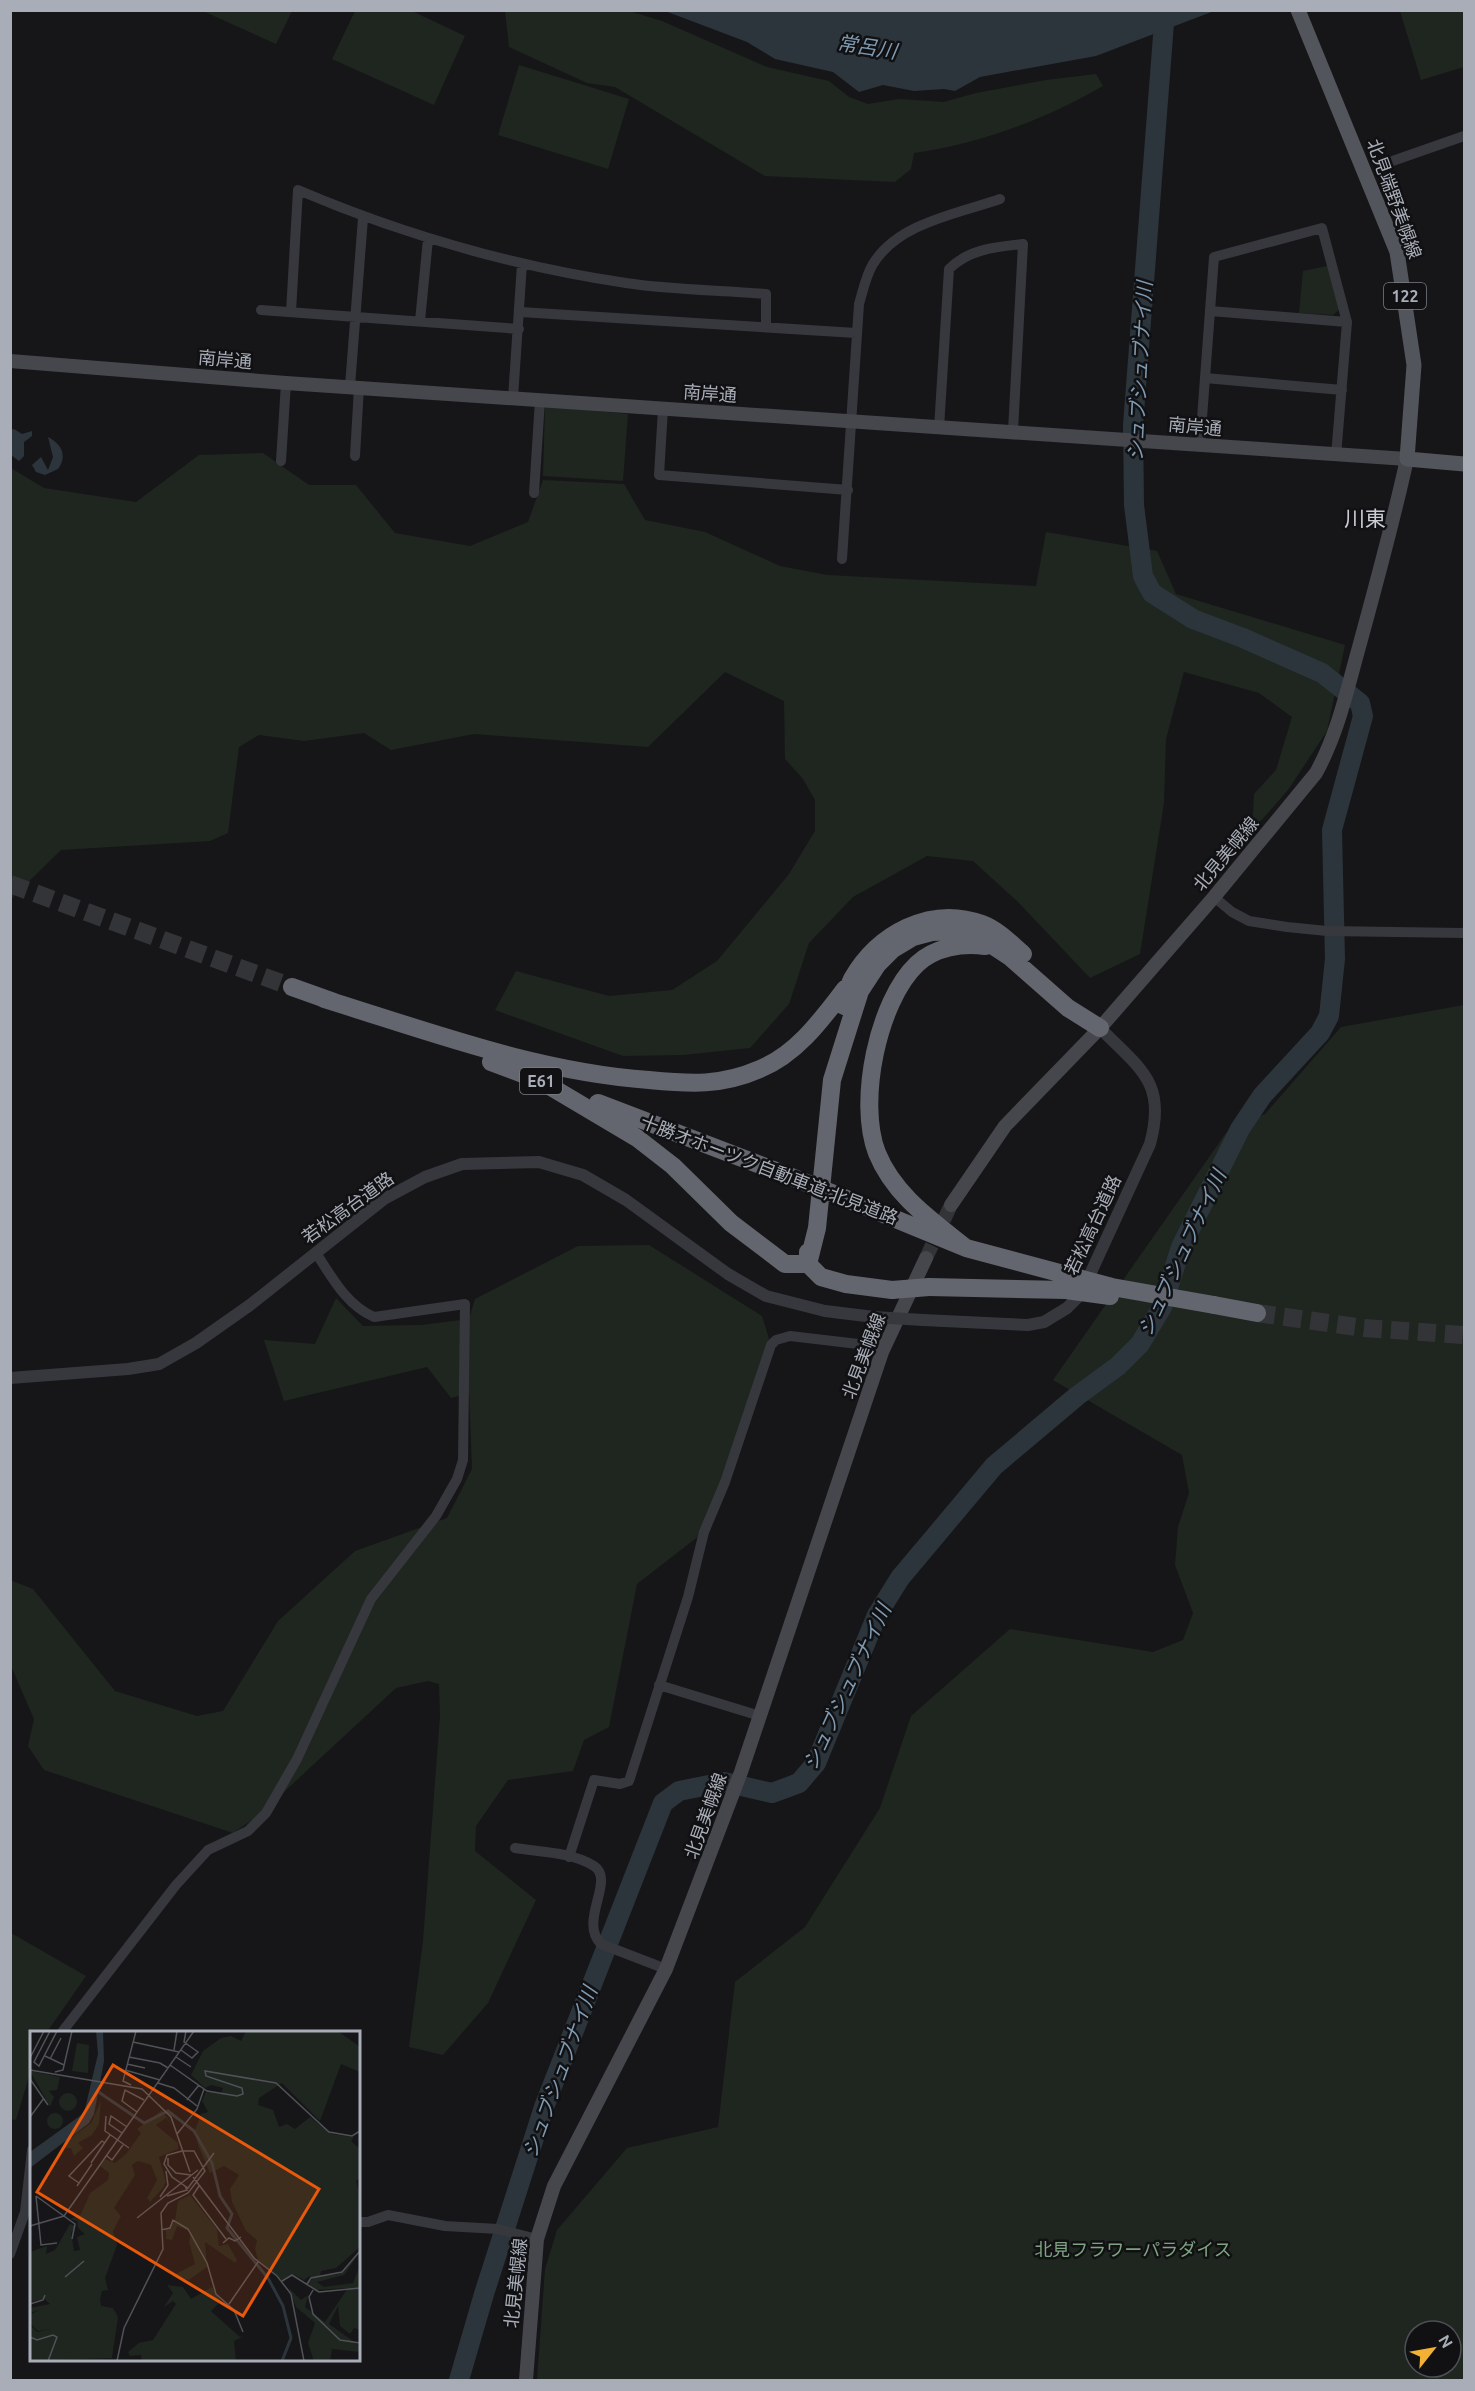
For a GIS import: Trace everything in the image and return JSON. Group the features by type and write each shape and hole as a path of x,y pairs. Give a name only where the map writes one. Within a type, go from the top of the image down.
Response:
{"highway":[{"path":"324,999 500,1054 563,1070 603,1077 698,1084 726,1081 763,1068 806,1038 874,950 893,934 926,920 959,918 983,924 999,933 1076,998 1100,1028"},
{"path":"808,1264 817,1228 832,1080 860,991 877,965 893,949 913,937 932,932 958,931 978,936 1026,969 1068,1008 1100,1028"},
{"path":"966,1248 909,1202 890,1179 876,1150 870,1088 886,1011 903,979 919,962 946,948 968,944 996,947"},
{"path":"808,1264 812,1153 824,1072 851,980"},
{"name":"十勝オホーツク自動車道;北見道路","path":"292,987 789,1176 966,1248 1067,1283 1112,1287 1250,1311"},
{"path":"541,1081 637,1138 673,1166 731,1222 784,1264 808,1264 822,1277 846,1284 892,1290 1067,1283"}],"main road":[{"name":"北見端野美幌線","path":"1298,10 1397,252 1414,365 1407,459"},
{"name":"南岸通","path":"10,361 286,383 939,428 1013,431 1336,456 1407,459"},
{"path":"1407,459 1464,464"},
{"name":"北見美幌線","path":"951,1205 1005,1126 1100,1028 1214,897 1316,773 1340,719 1386,548 1407,459"},
{"name":"北見美幌線","path":"526,2380 537,2239 554,2186 666,1969 741,1772 884,1347 926,1258"}],"street":[{"path":"1397,252 1407,240 1384,164 1464,136"},
{"path":"291,312 298,190 363,218 428,239 522,264 628,283 766,294 766,327"},
{"path":"842,559 853,422 856,333 859,304 872,265 888,245 908,231 1000,199"},
{"path":"355,456 356,318 363,218"},
{"path":"1200,445 1214,257 1322,228 1347,322 1336,456"},
{"path":"420,321 428,239"},
{"path":"939,428 949,269 960,258 987,248 1023,244 1013,431"},
{"path":"513,398 522,264"},
{"path":"261,310 519,329"},
{"path":"1210,311 1347,322"},
{"path":"520,312 856,333"},
{"path":"1205,378 1342,390"},
{"path":"281,461 286,383"},
{"path":"534,493 540,400"},
{"path":"663,409 659,475 848,490"},
{"path":"1214,897 1232,912 1249,921 1327,931 1464,933"},
{"name":"若松高台道路","path":"10,1378 128,1370 159,1364 196,1343 384,1199 425,1177 462,1164 539,1162 583,1175 617,1195 728,1274 766,1296 825,1311 874,1317 1028,1325 1057,1316 1081,1294 1150,1144 1156,1122 1156,1098 1144,1074 1100,1028"},
{"path":"63,2031 177,1885 208,1850 248,1831 266,1813 297,1759 371,1599 436,1516 457,1479 463,1460 465,1304 374,1317 361,1311 339,1288 316,1253"},
{"path":"569,1857 594,1780 620,1784 629,1781 688,1597 704,1532 725,1482 771,1345 776,1340 790,1336 884,1347"},
{"path":"659,1685 760,1716"},
{"path":"515,1848 569,1857 594,1866 599,1872 601,1881 592,1929 594,1938 617,1951 666,1969"},
{"path":"10,2254 28,2208 30,2179"},
{"path":"360,2222 368,2222 388,2215 445,2226 498,2229 514,2235 537,2239"}],"green space":[{"path":"203,11 292,11 276,44"},
{"path":"355,11 412,11 465,36 434,105 332,59"},
{"path":"505,11 629,11 662,21 767,67 829,81 849,97 868,104 899,99 944,102 976,93 1046,80 1096,74 1103,86 1059,109 988,137 914,153 911,169 895,182 765,176 615,87 587,83 509,47"},
{"path":"1400,11 1464,11 1464,67 1421,80"},
{"path":"519,65 629,99 608,169 498,135"},
{"path":"1327,266 1340,309 1333,315 1299,313 1303,271"},
{"path":"545,406 628,414 623,481 543,476"},
{"path":"263,453 309,485 356,485 395,533 470,546 528,522 543,480 624,484 645,520 705,532 780,566 827,575 1036,586 1046,532 1157,551 1176,594 1345,645 1327,731 1288,790 1252,831 1254,794 1276,770 1292,717 1259,693 1184,672 1166,739 1164,803 1140,954 1090,978 1018,902 973,861 927,856 853,897 809,943 789,1004 750,1048 683,1055 623,1056 495,1010 516,971 609,996 672,990 717,961 789,874 815,831 815,800 803,779 785,759 784,701 725,672 648,747 474,734 391,750 364,733 304,741 259,735 239,747 228,833 210,841 61,850 11,899 11,468 44,488 136,502 199,455"},
{"name":"北見フラワーパラダイス","path":"1464,1005 1464,2380 537,2380 545,2269 557,2230 627,2148 718,2127 735,1982 805,1927 880,1808 911,1716 1010,1629 1153,1652 1183,1640 1193,1613 1175,1565 1178,1527 1189,1493 1182,1455 1053,1380 1226,1133 1265,1114 1341,1027"},
{"path":"649,1245 762,1316 771,1345 704,1532 637,1584 609,1727 584,1740 573,1771 508,1780 476,1826 475,1851 536,1900 488,2003 443,2055 409,2047 423,1941 440,1716 439,1684 428,1681 396,1688 258,1816 233,1833 44,1770 28,1746 34,1719 11,1666 10,1580 33,1589 115,1691 197,1716 223,1711 278,1621 355,1551 447,1518 472,1469 469,1393 451,1398 427,1367 284,1401 264,1340 315,1344 336,1298 363,1326 421,1325 469,1319 475,1299 578,1246"},
{"path":"11,1933 86,1976 48,2031 30,2031 30,2073 16,2120 10,2119"}],"water":[{"name":"常呂川","path":"665,11 1214,11 1096,56 980,77 955,91 944,89 914,91 883,85 859,92 833,72 775,59 747,42"},
{"path":"14,429 22,434 32,431 32,436 24,442 24,456 19,461 11,455 11,430"},
{"path":"48,437 60,447 63,455 58,469 45,475 36,472 32,465 41,457 48,470 53,457"}],"waterway":[{"name":"シュブシュブナイ川","path":"459,2380 544,2107 663,1803 679,1791 724,1782 772,1793 799,1783 816,1763 877,1615 900,1578 994,1466 1077,1396 1118,1366 1140,1344 1162,1307 1181,1247 1240,1129 1262,1096 1320,1033 1329,1016 1335,959 1332,830 1363,716 1360,703 1322,673 1193,619 1152,593 1143,576 1134,505 1133,425 1165,10"}],"tunnel":[{"path":"10,884 292,987"},
{"path":"926,1258 951,1205"},
{"path":"1257,1313 1364,1328 1464,1335"}],"district":[{"name":"川東","path":"1365,519"}]}
